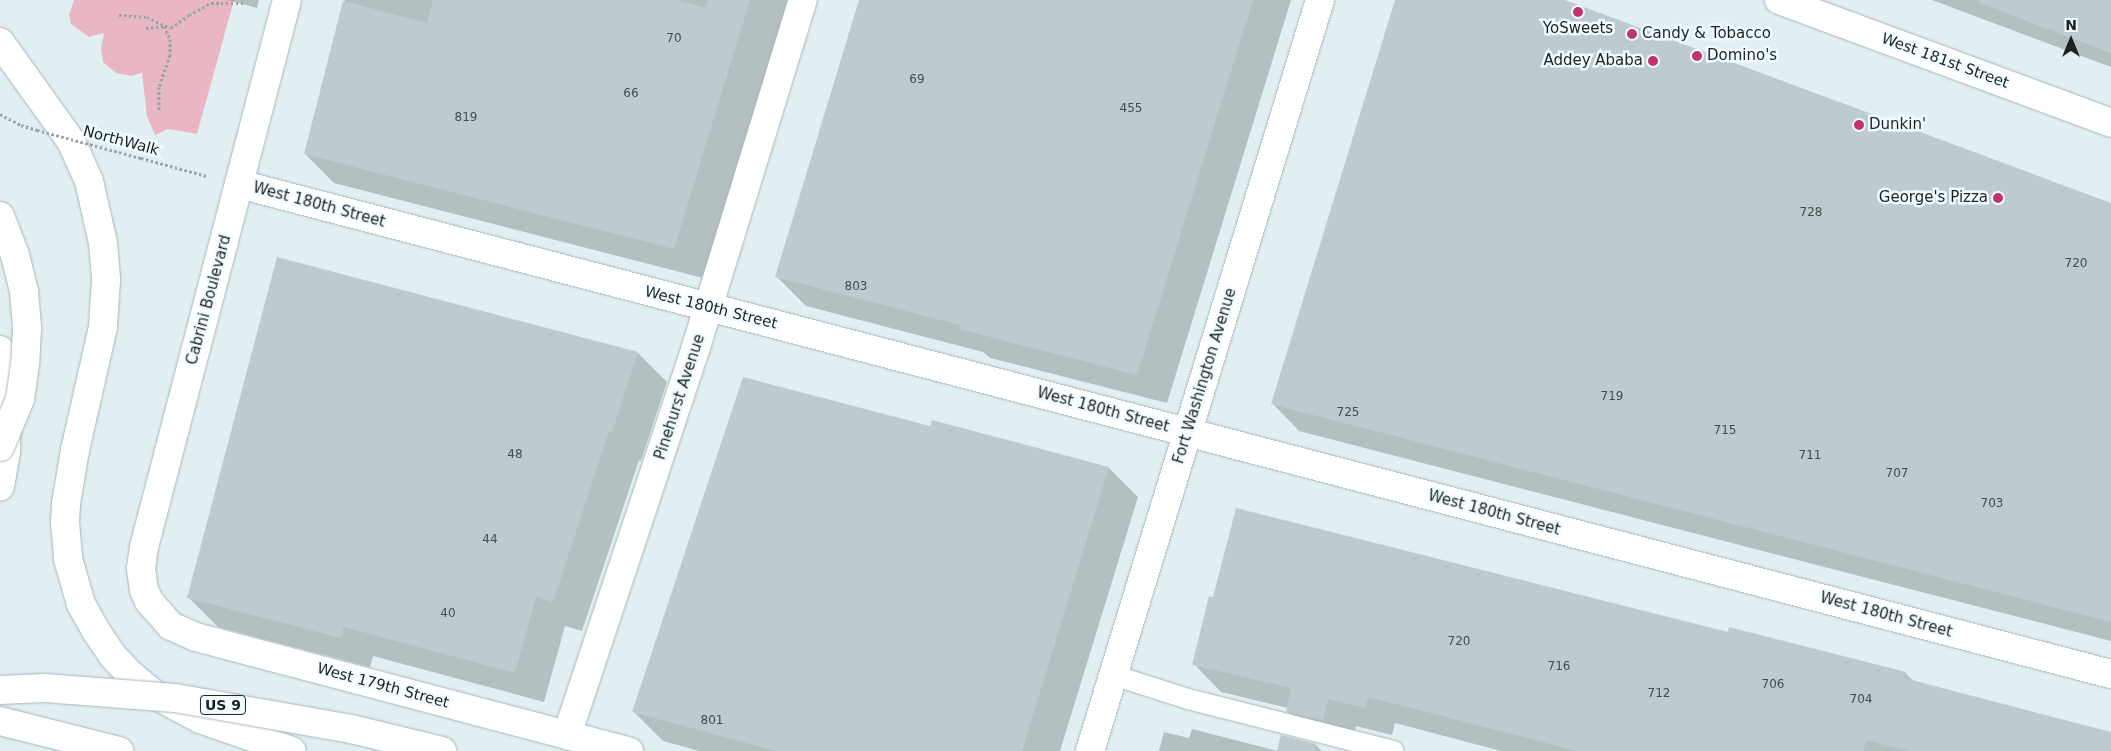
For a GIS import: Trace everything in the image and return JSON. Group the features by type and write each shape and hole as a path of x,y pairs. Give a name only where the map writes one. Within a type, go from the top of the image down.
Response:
{"main road":[{"name":"Cabrini Boulevard","path":"149,601 144,590 141,569 144,547 288,0"},
{"name":"Pinehurst Avenue","path":"567,735 709,307 803,0"},
{"name":"Fort Washington Avenue","path":"1090,751 1320,0"},
{"name":"West 181st Street","path":"1779,0 1818,7 2111,123"},
{"path":"0,42 26,80 59,122 82,162 95,201 103,243 106,280 103,327 75,450 66,504 65,522 68,559 82,604 96,632 112,655 130,674 155,695 200,719 292,751"},
{"path":"0,57 26,80"},
{"name":"West 180th Street","path":"239,184 2111,674"},
{"path":"0,216 15,255 24,292 27,329 26,364 20,399 0,447"},
{"path":"0,350 7,408 6,452 0,486"},
{"name":"West 179th Street","path":"149,601 171,626 196,637 629,751"},
{"name":"US 9","path":"0,690 45,688 174,698 351,729 442,751"},
{"path":"0,721 118,751"}],"lane":[{"path":"1112,675 1188,699 1394,751"},
{"path":"0,731 66,751"}],"path":[{"path":"118,15 147,17 171,28 211,3 243,3"},
{"path":"146,28 164,26"},
{"path":"159,110 159,87 170,55 170,39 164,26"},
{"name":"NorthWalk","path":"0,114 29,128 239,184"}],"shaded area":[{"path":"74,0 234,0 197,134 168,129 155,135 147,116 142,73 131,76 116,73 103,62 101,48 104,33 89,37 71,24 69,15"}],"building":[{"path":"433,0 676,0 705,8 708,0 750,0 674,249 304,154 343,1 427,23"},
{"path":"859,0 1253,0 1137,375 959,329 960,325 775,277"},
{"path":"1395,0 1565,0 2111,203 2111,622 1271,404"},
{"path":"1979,0 2111,0 2111,53 1979,3"},
{"path":"277,257 638,352 612,432 609,431 553,602 536,597 515,673 344,627 341,638 187,598"},
{"path":"743,377 930,426 932,420 1109,467 1022,751 776,751 632,712"},
{"path":"1236,508 1728,632 1729,627 1906,672 1904,678 2111,732 2111,751 1908,751 1867,740 1863,751 1577,751 1368,697 1365,708 1328,699 1323,721 1286,712 1291,688 1192,665 1209,596 1213,597"},
{"path":"1281,735 1316,744 1314,751 1277,751"}],"place":[{"name":"YoSweets","path":"1578,12"},
{"name":"Candy & Tobacco","path":"1632,34"},
{"name":"Domino's","path":"1697,56"},
{"name":"Addey Ababa","path":"1653,61"},
{"name":"Dunkin'","path":"1859,125"},
{"name":"George's Pizza","path":"1998,198"}]}
